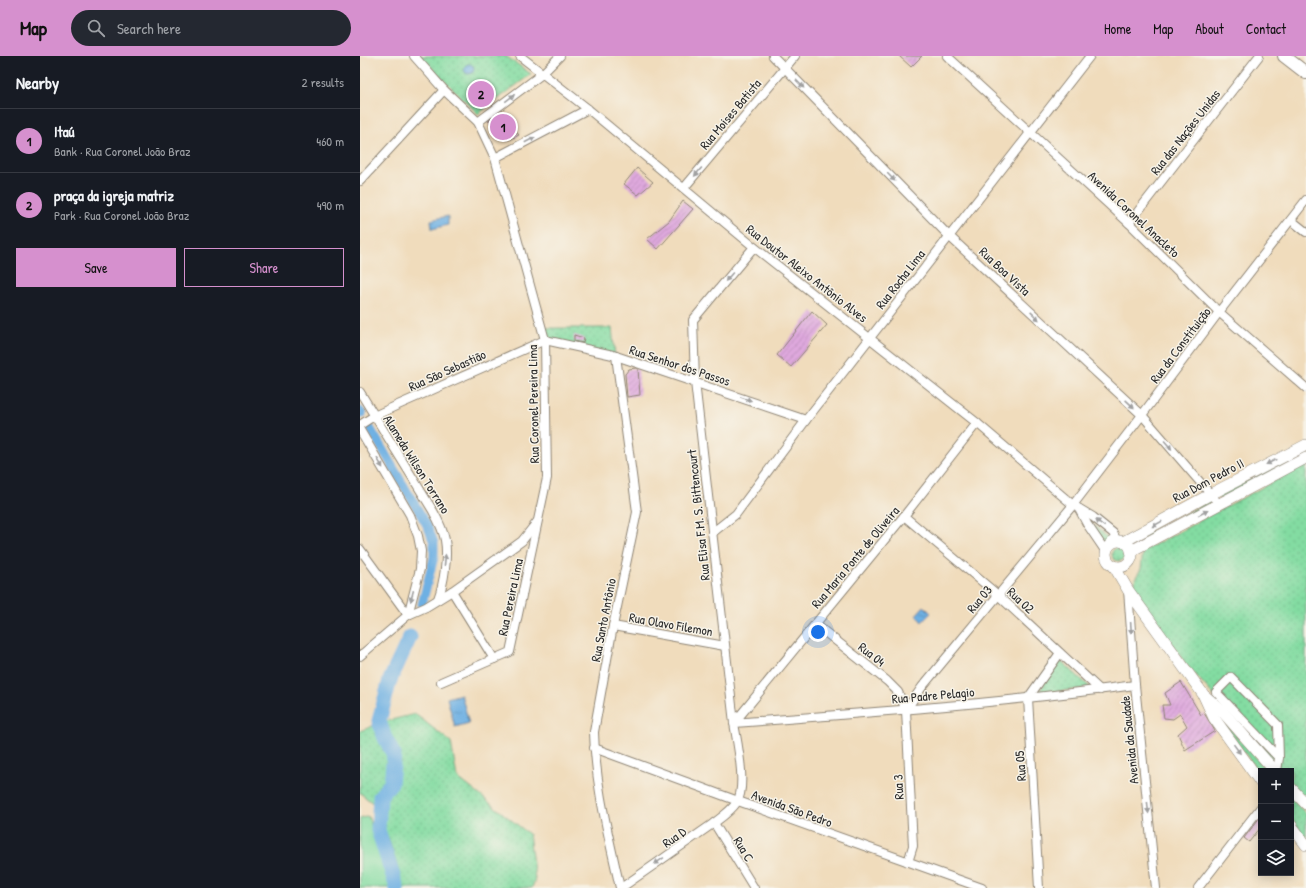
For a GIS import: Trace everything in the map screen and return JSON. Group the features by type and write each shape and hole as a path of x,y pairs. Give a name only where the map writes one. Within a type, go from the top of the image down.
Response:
{"main road":[{"path":"1284,56 1306,73"}],"street":[{"path":"414,56 444,90 478,122 542,74 560,56"},
{"name":"Rua Doutor Aleixo Antônio Alves","path":"520,56 588,109 754,247 977,423 1076,507 1113,533 1120,542"},
{"name":"Rua Boa Vista","path":"773,56 950,236 1142,415 1219,504"},
{"name":"Rua Moises Batista","path":"684,188 795,56"},
{"name":"Avenida Coronel Anacleto","path":"947,56 1029,133 1129,223 1219,312 1306,388"},
{"path":"955,63 960,56"},
{"name":"Rua Rocha Lima","path":"712,533 736,514 806,420 1090,56"},
{"name":"Rua das Nações Unidas","path":"1129,223 1259,56"},
{"path":"360,181 444,90"},
{"path":"495,158 588,109"},
{"name":"Rua Coronel Pereira Lima","path":"360,656 408,615 426,607 452,591 522,540 538,519 547,478 545,340 495,158 478,122"},
{"name":"Rua da Constituição","path":"1076,507 1219,312 1306,200"},
{"path":"1291,220 1306,232"},
{"name":"Rua Elisa F.M. S. Bittencourt","path":"738,801 741,789 741,771 734,723 695,382 693,320 754,247"},
{"name":"Rua Senhor dos Passos","path":"545,340 616,356 806,420"},
{"name":"Rua São Sebastião","path":"360,425 374,416 545,340"},
{"name":"Rua Santo Antônio","path":"616,356 636,512 613,626 594,732 594,748 602,810 620,888"},
{"name":"Alameda Wilson Torrano","path":"360,392 433,511 442,529 446,541 446,556 442,587 438,599"},
{"name":"Rua Maria Ponte de Oliveira","path":"734,723 904,516 977,423"},
{"path":"360,430 410,515 418,536 421,551 420,569 408,615"},
{"name":"Rua Dom Pedro II","path":"1120,542 1306,445"},
{"name":"Rua Dom Pedro II","path":"1131,551 1306,458"},
{"name":"Rua Doutor Aleixo Antônio Alves","path":"1076,507 1106,552"},
{"name":"Rua 03","path":"906,710 922,687 998,595 1076,507"},
{"name":"Rua 02","path":"904,516 998,595 1100,690"},
{"name":"Rua Pereira Lima","path":"440,682 510,652 538,519"},
{"path":"1120,542 1130,547 1131,551 1131,559 1128,563 1121,567 1110,564 1106,559 1106,552 1109,546 1120,542"},
{"path":"360,549 408,615"},
{"path":"1128,563 1128,590"},
{"path":"1114,566 1128,590 1203,694 1214,718 1258,779"},
{"name":"Avenida da Saudade","path":"1128,590 1135,685 1156,888"},
{"path":"452,591 494,659"},
{"name":"Rua 04","path":"815,624 887,681 898,692 906,710"},
{"name":"Rua Olavo Filemon","path":"613,626 725,646"},
{"path":"1028,698 1060,653"},
{"path":"1277,768 1279,758 1278,725 1230,677 1216,692 1279,758"},
{"name":"Rua Padre Pelagio","path":"734,723 906,710 1028,698 1135,685"},
{"path":"1203,694 1222,711 1273,768"},
{"name":"Rua 05","path":"1028,698 1040,888"},
{"name":"Rua 3","path":"906,710 913,846 908,862"},
{"name":"Avenida São Pedro","path":"594,748 982,888"},
{"path":"1294,791 1306,804"},
{"name":"Rua D","path":"620,888 729,812 738,801"},
{"path":"1198,888 1258,811"},
{"name":"Rua C","path":"714,823 754,888"},
{"path":"1294,829 1306,846"}],"green space":[{"path":"420,56 506,56 531,74 478,114"},
{"path":"542,328 612,328 615,355 545,339"},
{"path":"1306,450 1306,455 1219,499 1219,496"},
{"path":"1306,464 1306,799 1294,786 1294,768 1277,768 1186,664 1133,590 1136,577 1141,569 1143,551"},
{"path":"1210,501 1212,502 1135,543 1135,540"},
{"path":"1088,521 1111,540 1105,545"},
{"path":"1116,547 1122,547 1126,551 1126,557 1122,561 1116,561 1112,557 1112,551"},
{"path":"1060,660 1091,688 1038,693"},
{"path":"415,714 451,742 457,777 529,834 535,879 532,888 404,888 390,843 375,805 360,793 360,731 383,722"},
{"path":"1223,722 1265,768 1258,768 1258,772"},
{"path":"1294,800 1306,814 1306,838 1294,822"},
{"path":"368,816 394,888 360,888 360,819"}],"water":[{"path":"469,64 474,69 469,74 464,69"},
{"path":"448,216 448,225 432,229 431,220"},
{"path":"924,606 931,613 922,622 916,615"},
{"path":"461,694 469,723 455,727 447,698"}],"building":[{"path":"899,56 922,56 911,67"},
{"path":"500,113 519,135 506,140 488,121"},
{"path":"637,168 653,182 638,195 624,184"},
{"path":"683,201 693,209 658,249 647,239 669,221"},
{"path":"812,311 827,325 791,367 777,355"},
{"path":"574,335 584,338 583,343 574,341"},
{"path":"629,369 638,369 640,395 627,397 625,374"},
{"path":"1181,682 1201,715 1204,713 1215,731 1185,750 1178,734 1187,726 1180,714 1173,719 1164,718 1162,705 1170,705 1165,693"},
{"path":"1258,820 1258,831 1249,842 1244,838"}],"waterway":[{"path":"370,428 428,527 434,543 434,557 422,604"},
{"path":"397,888 378,830 380,796 391,783 394,755 385,738 379,721 390,680 410,637"}],"place":[{"name":"praça da igreja matriz","path":"481,94"},
{"name":"Itaú","path":"503,127"}]}
